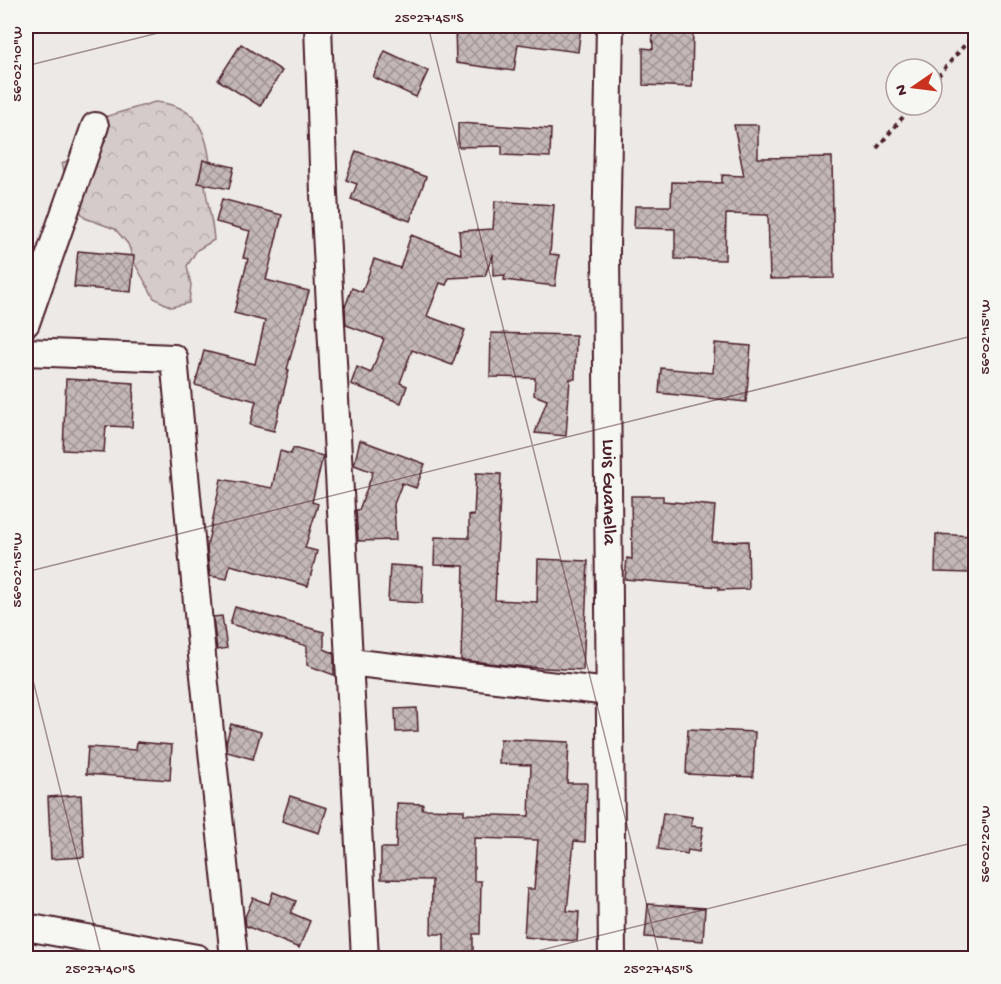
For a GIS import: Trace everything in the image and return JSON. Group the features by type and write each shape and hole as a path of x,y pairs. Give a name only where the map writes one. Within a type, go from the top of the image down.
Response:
{"street":[{"path":"318,26 324,194 365,958"},
{"name":"Luis Guanella","path":"610,26 606,249 612,958"},
{"path":"26,323 95,126"},
{"path":"26,352 174,358 234,958"},
{"path":"349,662 609,692"},
{"path":"26,927 197,958"}],"path":[{"path":"944,69 975,32"},
{"path":"877,148 903,117"}],"green space":[{"path":"155,102 179,108 195,120 205,138 210,163 205,185 214,240 197,250 187,266 191,285 189,303 171,307 154,298 135,264 128,244 115,229 85,218 73,202 62,164 78,153 98,119"}],"building":[{"path":"455,26 581,26 578,52 518,44 514,71 456,63"},
{"path":"652,26 693,26 692,87 643,85 643,48 653,49"},
{"path":"241,44 282,71 260,106 218,80"},
{"path":"385,51 428,71 416,97 373,77"},
{"path":"458,123 551,129 550,157 502,155 502,146 458,147"},
{"path":"734,125 758,125 758,158 832,157 834,278 770,279 768,215 726,214 725,260 675,259 675,229 634,228 635,206 671,206 672,182 722,183 722,175 744,176"},
{"path":"356,151 426,177 410,221 351,199 357,184 346,180"},
{"path":"203,160 234,167 229,189 198,183"},
{"path":"222,199 282,215 266,280 309,291 287,369 289,370 274,431 250,425 256,401 195,385 204,351 255,364 265,321 234,313 248,259 243,258 250,231 216,222"},
{"path":"495,201 554,205 550,254 559,255 555,286 504,280 505,275 493,276 493,254 485,276 449,278 446,285 440,283 427,316 465,330 452,365 412,350 400,383 407,386 401,403 351,384 357,367 371,373 384,339 346,325 345,307 352,288 362,292 374,259 400,268 411,235 461,254 459,231 493,229"},
{"path":"78,251 134,256 131,292 74,287"},
{"path":"491,333 576,335 575,379 570,379 566,436 535,433 547,400 534,395 535,378 490,377"},
{"path":"715,343 751,346 746,402 659,393 661,368 713,373"},
{"path":"66,379 134,383 132,427 106,426 104,452 63,450"},
{"path":"360,440 425,464 416,488 402,483 394,504 396,540 358,541 356,510 359,510 373,472 354,465"},
{"path":"293,448 323,456 312,502 318,504 305,548 317,551 308,586 230,565 227,579 210,576 207,547 221,479 272,488 280,451 291,454"},
{"path":"476,473 501,474 495,600 537,602 538,559 588,561 583,670 461,660 464,566 434,565 435,537 469,538 469,515 474,516"},
{"path":"631,496 663,496 663,501 715,506 712,542 748,541 749,589 719,590 719,587 625,579 627,558 632,559"},
{"path":"936,534 972,536 971,573 935,572"},
{"path":"390,565 423,567 422,603 388,601"},
{"path":"235,607 324,632 324,649 334,653 334,675 307,665 307,646 230,624"},
{"path":"222,616 227,648 217,650 213,617"},
{"path":"417,708 418,731 396,732 395,709"},
{"path":"231,724 261,732 253,759 227,752 226,743"},
{"path":"688,729 755,732 753,777 686,774"},
{"path":"500,739 569,742 567,783 587,783 585,842 574,841 567,911 579,912 577,941 524,937 527,889 534,889 538,840 474,838 474,881 481,881 480,934 473,934 473,958 444,958 444,934 431,934 432,880 381,879 381,848 396,848 397,803 423,804 422,809 464,810 464,814 529,816 531,765 499,764"},
{"path":"137,742 172,745 170,780 86,774 88,747 136,750"},
{"path":"81,795 84,857 51,859 48,797"},
{"path":"290,796 327,808 319,833 282,821"},
{"path":"663,813 692,817 691,826 703,827 699,852 688,850 687,854 658,849"},
{"path":"273,892 296,901 291,913 310,921 299,948 246,926 245,917 253,898 269,904"},
{"path":"648,904 705,908 703,941 645,937"}]}
